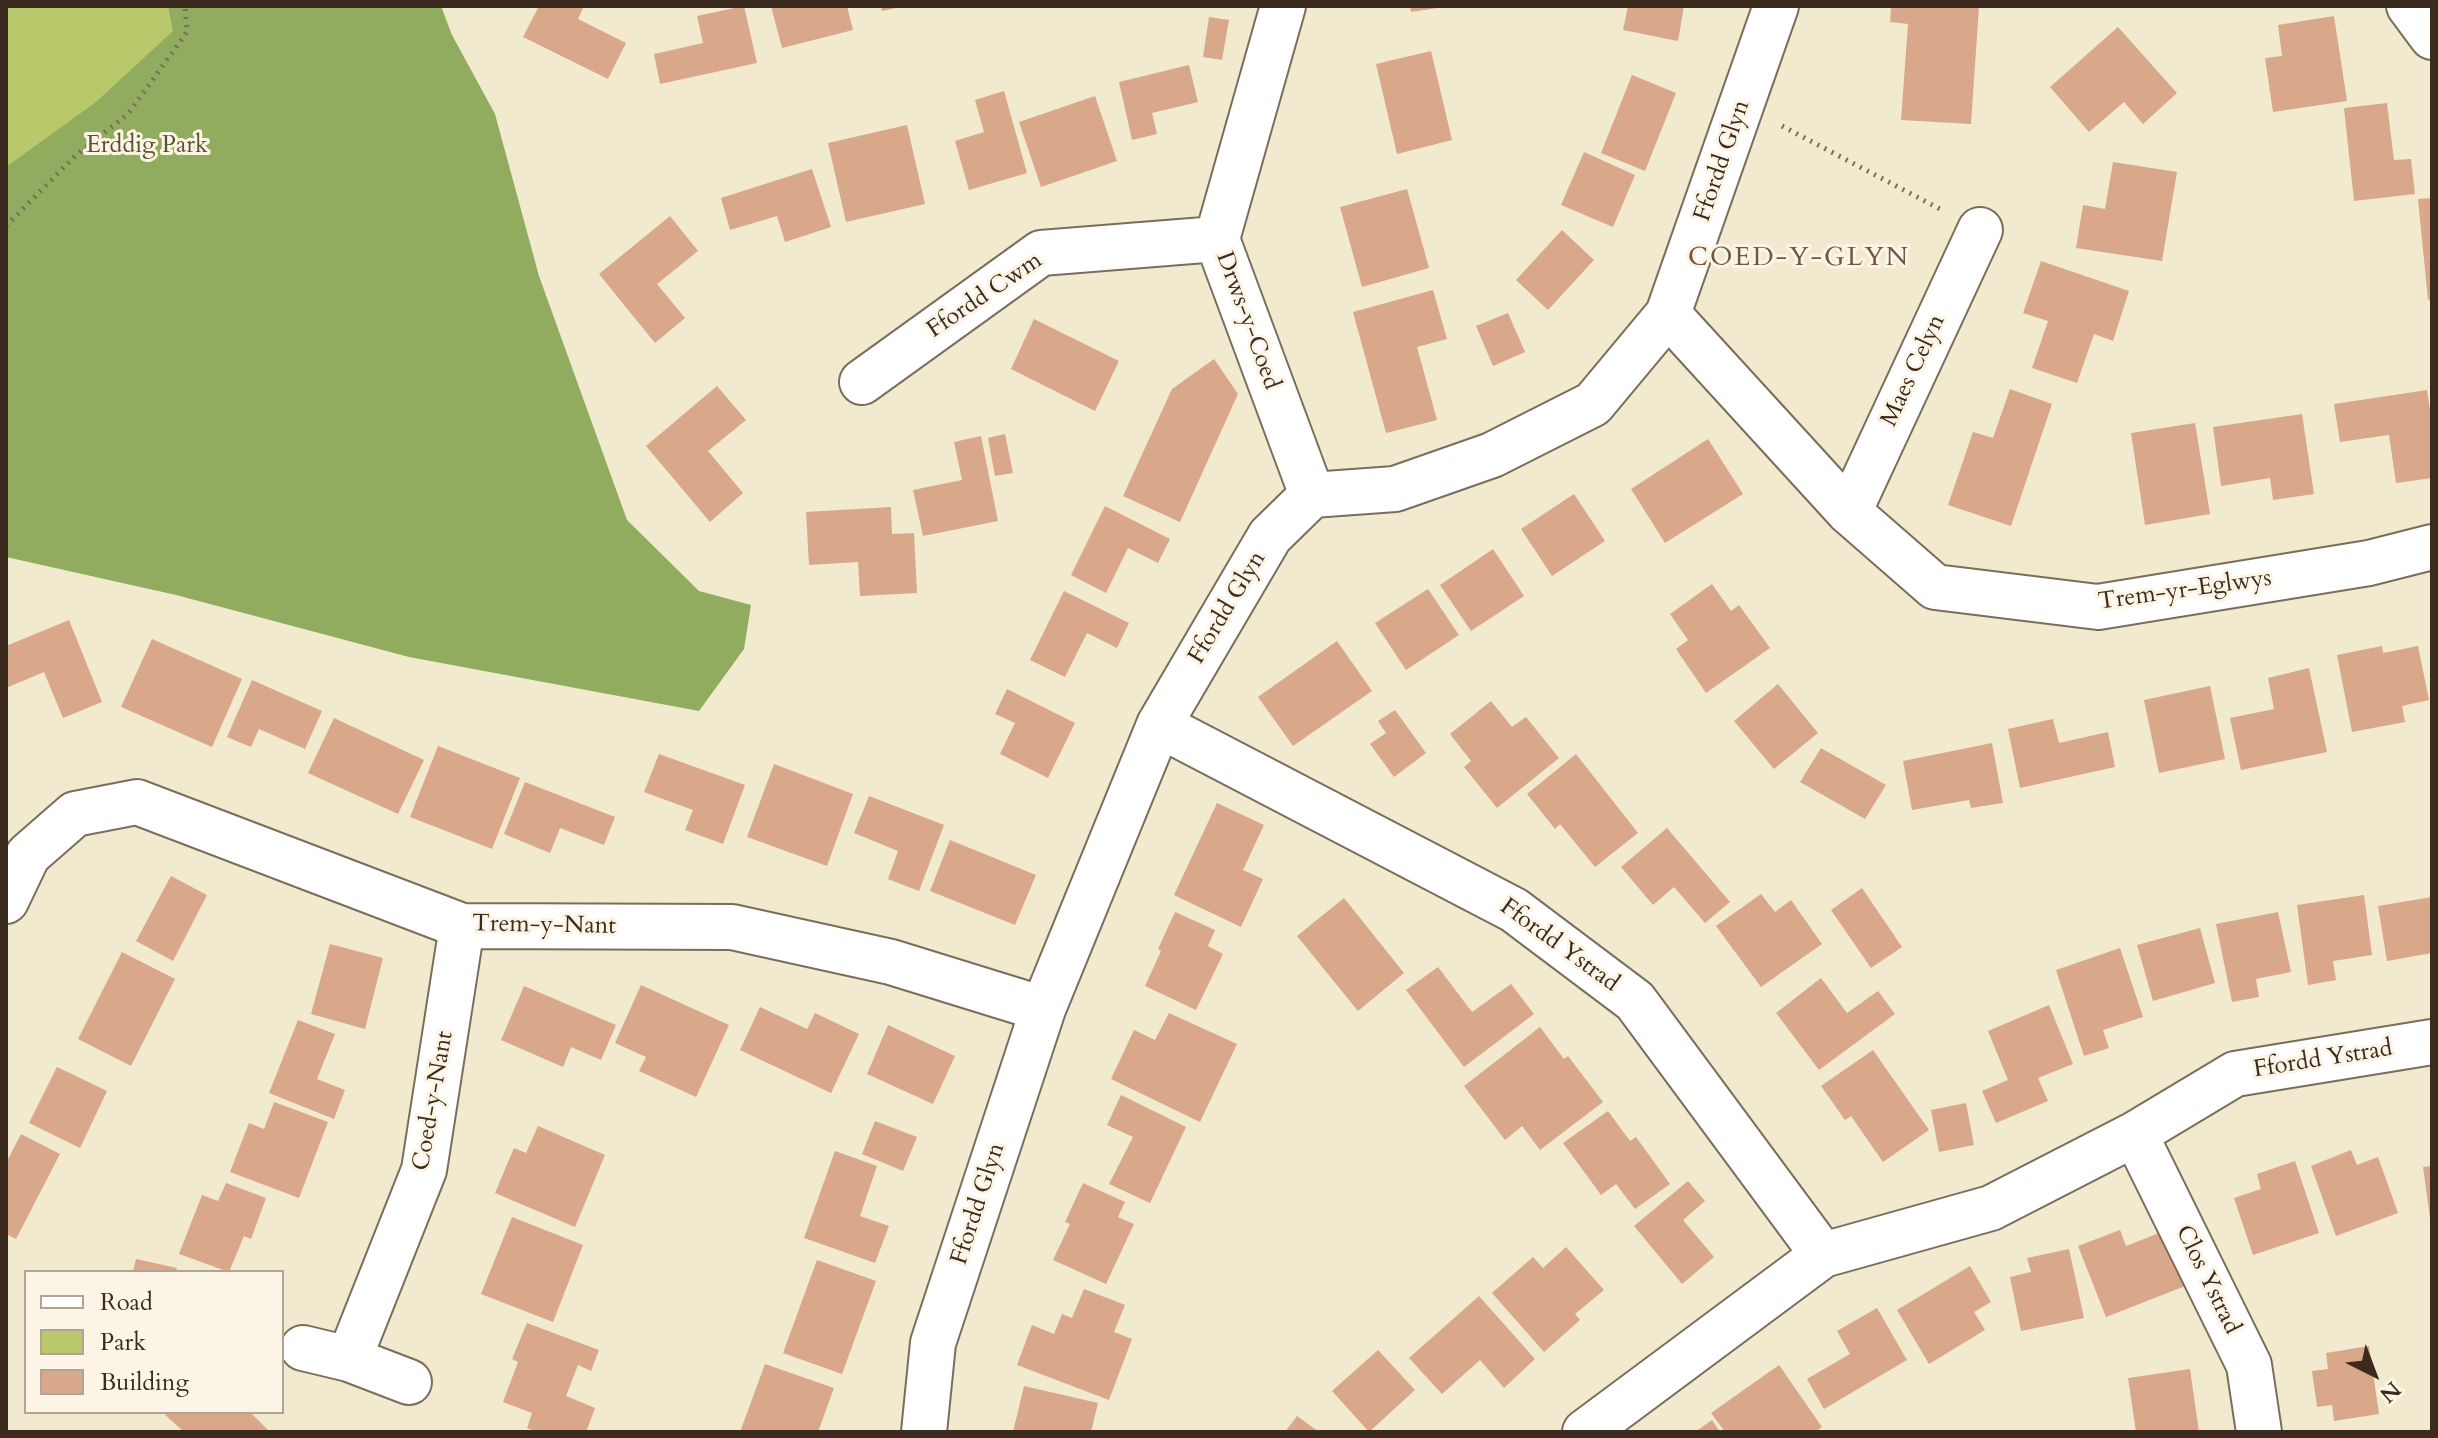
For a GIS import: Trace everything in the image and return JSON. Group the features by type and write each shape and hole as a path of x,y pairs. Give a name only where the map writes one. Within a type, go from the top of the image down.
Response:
{"street":[{"name":"Drws-y-Coed","path":"1283,6 1217,239 1312,495"},
{"name":"Ffordd Glyn","path":"924,1432 933,1343 1043,1009 1159,725 1270,536 1312,495 1395,489 1492,455 1593,404 1668,314 1776,6"},
{"path":"2409,6 2432,37"},
{"name":"Maes Celyn","path":"1849,512 1980,230"},
{"name":"Ffordd Cwm","path":"862,382 1041,253 1217,239"},
{"name":"Trem-yr-Eglwys","path":"1668,314 1849,512 1935,587 2098,607 2369,563 2432,547"},
{"name":"Ffordd Ystrad","path":"1159,725 1514,910 1635,1001 1823,1255"},
{"name":"Trem-y-Nant","path":"6,901 28,855 75,814 137,802 462,926 732,927 891,962 1043,1009"},
{"name":"Coed-y-Nant","path":"349,1359 424,1170 462,926"},
{"name":"Ffordd Ystrad","path":"1585,1432 1823,1255 1991,1208 2135,1134 2235,1074 2432,1042"},
{"name":"Clos Ystrad","path":"2135,1134 2249,1365 2259,1432"},
{"path":"303,1348 349,1359 409,1382"}],"path":[{"path":"6,226 76,155 128,114 187,32 185,6"},
{"path":"1743,106 1980,230"}],"green space":[{"name":"Erddig Park","path":"6,6 346,6 6,422"},
{"path":"168,6 441,6 452,35 495,114 539,276 627,520 699,591 751,605 744,649 699,711 409,657 176,595 6,557 6,167 96,102 173,31"}],"building":[{"path":"539,6 584,6 578,19 626,43 608,79 523,37"},
{"path":"744,6 757,63 660,84 654,54 703,43 697,16"},
{"path":"771,6 847,6 853,30 782,48"},
{"path":"881,6 901,6 901,7 882,11"},
{"path":"1410,6 1436,6 1437,8 1411,12"},
{"path":"1628,6 1684,6 1678,41 1623,30"},
{"path":"1891,6 1979,6 1971,124 1901,120 1908,24 1890,22"},
{"path":"2334,16 2347,101 2273,112 2265,58 2282,56 2278,25"},
{"path":"1209,17 1229,20 1222,60 1203,57"},
{"path":"2118,27 2177,93 2143,124 2124,102 2089,132 2050,87"},
{"path":"1431,51 1452,140 1397,154 1376,64"},
{"path":"1189,65 1198,102 1152,113 1157,134 1132,140 1119,82"},
{"path":"1632,75 1676,93 1645,171 1601,153"},
{"path":"1004,91 1027,173 969,190 955,141 984,132 975,100"},
{"path":"1095,96 1117,161 1041,187 1019,122"},
{"path":"2387,103 2394,160 2411,159 2415,194 2354,201 2344,108"},
{"path":"907,125 925,204 846,222 828,143"},
{"path":"1584,152 1635,175 1613,227 1561,205"},
{"path":"2113,162 2177,172 2162,261 2076,248 2083,205 2105,209"},
{"path":"812,169 831,227 785,242 777,216 730,230 721,198"},
{"path":"1407,189 1429,268 1362,287 1340,207"},
{"path":"2432,198 2432,299 2428,300 2418,199"},
{"path":"670,216 698,251 657,284 685,318 655,343 599,274"},
{"path":"1562,230 1594,260 1548,310 1516,280"},
{"path":"2041,261 2129,291 2113,341 2094,334 2077,383 2032,368 2048,321 2023,313"},
{"path":"1433,290 1447,339 1417,347 1437,420 1386,433 1353,312"},
{"path":"1508,313 1525,352 1493,366 1476,326"},
{"path":"1034,319 1119,361 1095,411 1011,369"},
{"path":"1214,359 1238,394 1180,522 1123,496 1172,389"},
{"path":"717,386 746,420 708,451 743,493 710,522 646,446"},
{"path":"2010,389 2052,404 2011,526 1948,505 1973,432 1993,438"},
{"path":"2427,390 2432,424 2432,478 2396,483 2389,435 2340,442 2334,404"},
{"path":"2302,414 2314,494 2273,500 2270,478 2221,486 2213,427"},
{"path":"2195,423 2210,514 2145,525 2131,433"},
{"path":"1005,434 1013,473 995,476 988,438"},
{"path":"981,436 998,521 923,536 913,490 962,480 954,442"},
{"path":"1708,439 1743,494 1665,543 1631,489"},
{"path":"1574,494 1605,541 1552,576 1521,529"},
{"path":"1105,506 1170,539 1158,563 1128,548 1106,593 1071,575"},
{"path":"891,507 892,534 914,533 917,593 860,596 858,562 809,565 806,512"},
{"path":"1493,549 1524,596 1471,631 1440,585"},
{"path":"1712,584 1731,611 1739,605 1770,648 1706,693 1676,649 1688,640 1670,614"},
{"path":"1428,589 1459,635 1406,670 1375,623"},
{"path":"1064,591 1129,623 1117,648 1087,633 1065,677 1030,660"},
{"path":"69,620 102,702 63,718 44,672 6,688 6,646"},
{"path":"152,639 242,679 212,747 121,707"},
{"path":"1337,641 1372,691 1293,746 1258,697"},
{"path":"2382,646 2383,653 2418,646 2429,700 2402,706 2405,722 2352,732 2337,655"},
{"path":"2309,668 2327,752 2241,770 2230,718 2274,709 2268,678"},
{"path":"252,680 322,711 305,749 259,729 251,747 227,737"},
{"path":"1778,684 1818,733 1774,769 1734,721"},
{"path":"2210,686 2225,759 2159,773 2144,700"},
{"path":"1007,689 1075,723 1048,778 1000,754 1015,723 995,714"},
{"path":"1491,701 1512,727 1526,717 1559,758 1497,808 1464,767 1471,761 1450,734"},
{"path":"1395,710 1426,753 1394,777 1370,744 1386,733 1378,721"},
{"path":"334,718 424,760 398,814 308,773"},
{"path":"2053,719 2059,743 2108,732 2115,767 2020,788 2008,729"},
{"path":"1992,743 2003,803 1971,808 1969,800 1912,810 1903,761"},
{"path":"438,746 520,778 492,849 410,817"},
{"path":"1821,748 1886,785 1865,819 1800,782"},
{"path":"659,754 745,785 723,844 685,830 693,810 644,792"},
{"path":"1576,754 1638,833 1595,867 1560,824 1555,829 1527,794"},
{"path":"774,764 853,794 827,866 747,837"},
{"path":"525,782 615,817 604,845 560,828 550,853 504,834"},
{"path":"869,796 944,825 919,891 888,879 898,851 854,833"},
{"path":"1217,803 1264,825 1243,870 1263,879 1241,927 1174,895"},
{"path":"1667,828 1730,902 1705,923 1674,887 1653,905 1621,867"},
{"path":"950,840 1036,875 1015,925 930,891"},
{"path":"171,876 207,895 173,961 136,941"},
{"path":"1862,888 1902,947 1871,968 1831,910"},
{"path":"1761,894 1775,912 1791,900 1822,944 1761,987 1716,926"},
{"path":"2364,895 2372,955 2333,961 2336,980 2308,985 2297,905"},
{"path":"2432,897 2432,953 2387,961 2378,906"},
{"path":"1344,898 1404,973 1358,1011 1297,936"},
{"path":"1175,912 1215,930 1208,946 1223,954 1196,1010 1145,986"},
{"path":"2278,912 2291,972 2256,979 2259,997 2232,1002 2216,924"},
{"path":"2200,928 2215,983 2153,1001 2137,945"},
{"path":"330,944 383,958 365,1029 311,1014"},
{"path":"2120,948 2143,1017 2103,1030 2109,1048 2084,1056 2056,970"},
{"path":"122,952 175,979 131,1066 78,1039"},
{"path":"1438,967 1472,1012 1511,984 1534,1014 1464,1067 1406,990"},
{"path":"1821,978 1847,1013 1878,991 1895,1014 1819,1070 1776,1013"},
{"path":"641,985 729,1025 696,1097 639,1071 646,1057 615,1043"},
{"path":"524,986 616,1025 601,1060 571,1047 563,1067 501,1040"},
{"path":"2049,1005 2073,1064 2038,1078 2048,1101 1996,1123 1982,1091 2008,1080 1988,1031"},
{"path":"760,1007 807,1029 815,1013 859,1034 831,1093 740,1050"},
{"path":"1169,1013 1237,1044 1200,1122 1111,1079 1134,1030 1155,1040"},
{"path":"298,1020 335,1034 317,1079 345,1090 334,1119 269,1093"},
{"path":"888,1025 955,1056 933,1104 867,1074"},
{"path":"1540,1027 1564,1059 1568,1056 1603,1102 1540,1150 1522,1126 1505,1140 1464,1086"},
{"path":"1873,1050 1929,1130 1883,1162 1851,1116 1845,1120 1821,1086"},
{"path":"57,1067 107,1091 80,1148 29,1123"},
{"path":"1121,1095 1186,1127 1150,1203 1109,1184 1133,1137 1107,1125"},
{"path":"274,1102 328,1122 299,1198 230,1172 249,1123 264,1129"},
{"path":"1966,1103 1974,1145 1939,1152 1931,1110"},
{"path":"1608,1111 1630,1141 1636,1137 1670,1184 1635,1209 1616,1184 1601,1195 1563,1143"},
{"path":"875,1121 917,1137 903,1171 862,1154"},
{"path":"538,1126 605,1155 575,1227 495,1193 514,1148 526,1153"},
{"path":"21,1134 60,1154 16,1239 6,1234 6,1163"},
{"path":"2351,1150 2357,1165 2378,1157 2398,1213 2336,1236 2311,1166"},
{"path":"835,1151 877,1166 860,1216 889,1226 875,1263 804,1238"},
{"path":"2295,1161 2319,1233 2253,1255 2234,1198 2261,1189 2257,1174"},
{"path":"2432,1166 2432,1218 2430,1218 2423,1167"},
{"path":"1688,1181 1705,1201 1683,1220 1714,1257 1682,1284 1634,1226"},
{"path":"226,1183 266,1198 251,1239 244,1236 230,1270 179,1254 202,1195 218,1201"},
{"path":"1083,1183 1125,1202 1118,1217 1134,1224 1106,1284 1053,1260 1070,1224 1065,1222"},
{"path":"512,1217 583,1245 553,1322 481,1294"},
{"path":"2172,1228 2193,1283 2106,1317 2078,1246 2120,1230 2126,1246"},
{"path":"1566,1247 1604,1290 1575,1314 1580,1320 1544,1352 1492,1293 1533,1257 1543,1268"},
{"path":"2069,1249 2084,1318 2021,1331 2010,1277 2031,1272 2027,1258"},
{"path":"136,1259 177,1268 176,1270 133,1270"},
{"path":"817,1260 876,1281 842,1374 783,1353"},
{"path":"1970,1266 1991,1302 1974,1312 1985,1330 1929,1364 1897,1310"},
{"path":"1084,1289 1125,1305 1114,1332 1132,1339 1109,1400 1017,1365 1032,1325 1054,1334 1062,1314 1072,1318"},
{"path":"1479,1296 1535,1359 1504,1388 1480,1360 1442,1394 1409,1358"},
{"path":"1877,1308 1907,1360 1824,1409 1807,1379 1850,1354 1837,1331"},
{"path":"527,1323 599,1350 591,1371 578,1365 566,1396 595,1408 586,1432 538,1432 527,1428 532,1413 503,1402 518,1362 512,1359"},
{"path":"2369,1346 2379,1414 2334,1421 2332,1405 2317,1407 2312,1371 2328,1369 2326,1353"},
{"path":"1378,1350 1415,1390 1369,1432 1332,1391"},
{"path":"765,1364 834,1388 818,1432 740,1432"},
{"path":"1779,1365 1822,1427 1815,1432 1725,1432 1711,1413"},
{"path":"2190,1369 2199,1432 2136,1432 2128,1378"},
{"path":"1024,1386 1098,1403 1091,1432 1013,1432"},
{"path":"164,1414 252,1414 270,1432 184,1432"},
{"path":"1297,1416 1319,1432 1285,1432"},
{"path":"1712,1420 1720,1432 1695,1432"}],"district":[{"name":"COED-Y-GLYN","path":"1799,259"}]}
